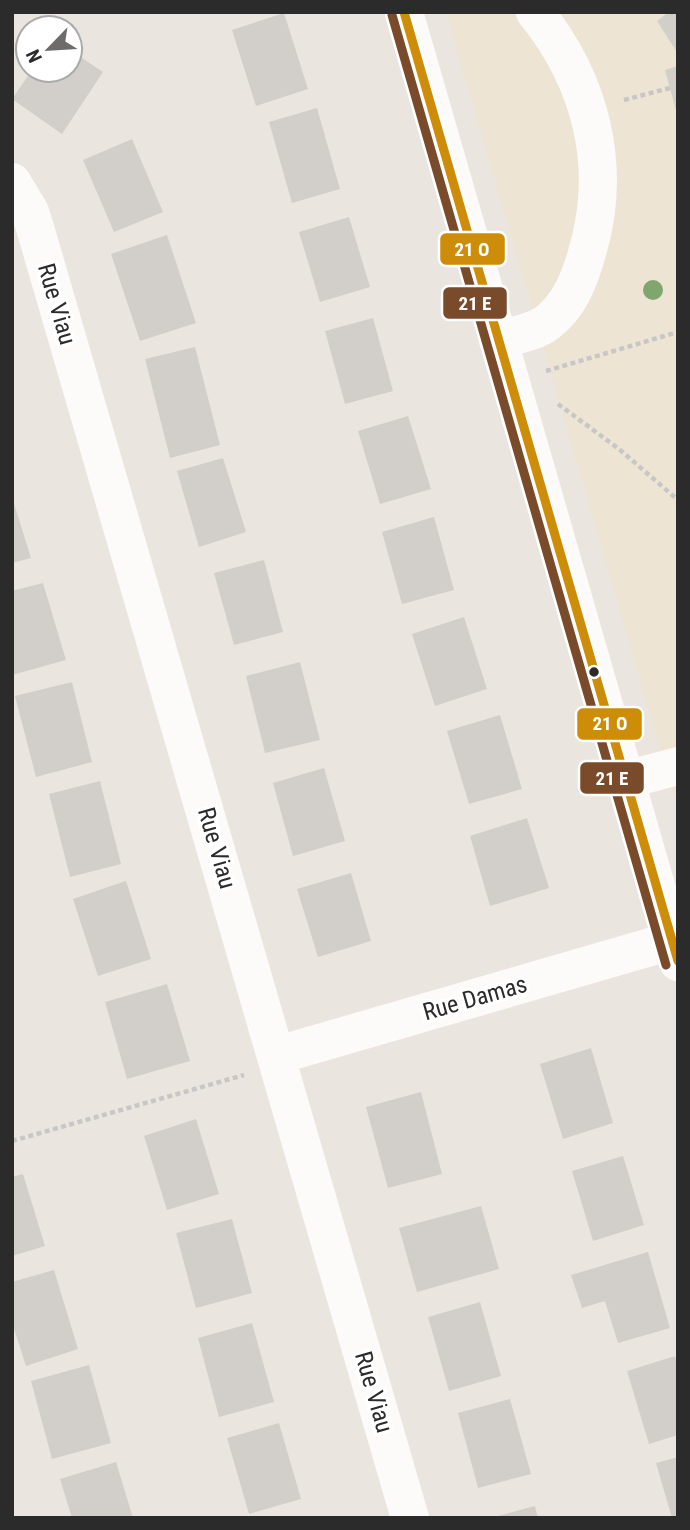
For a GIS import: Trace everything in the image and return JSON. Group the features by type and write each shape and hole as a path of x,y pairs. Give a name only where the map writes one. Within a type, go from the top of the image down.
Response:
{"street":[{"path":"404,12 675,951"},
{"path":"498,340 538,329 560,311 583,267 593,232 598,199 595,140 583,90 563,48 536,12"},
{"name":"Rue Viau","path":"12,182 30,212 36,231 265,1064 410,1518"},
{"path":"625,780 678,766"},
{"name":"Rue Damas","path":"265,1064 675,951"}],"path":[{"path":"613,103 670,88"},
{"path":"545,371 678,332"},
{"path":"554,401 619,449 678,500"},
{"path":"12,1141 265,1064"}],"shaded area":[{"path":"446,12 678,12 678,810"}],"building":[{"path":"669,12 678,12 678,54 657,21"},
{"path":"284,13 308,89 256,106 232,30"},
{"path":"84,59 103,72 62,134 12,99 22,84 84,84"},
{"path":"678,66 678,114 677,114 665,70"},
{"path":"317,108 340,189 292,203 269,122"},
{"path":"132,139 163,212 114,232 83,160"},
{"path":"349,217 370,287 320,302 299,232"},
{"path":"167,235 196,323 140,341 111,254"},
{"path":"373,318 393,391 345,404 325,331"},
{"path":"195,347 220,445 170,458 145,359"},
{"path":"408,416 431,489 380,504 358,431"},
{"path":"223,458 246,532 199,547 177,471"},
{"path":"12,497 31,558 12,563"},
{"path":"434,517 454,590 402,604 382,532"},
{"path":"264,560 283,632 234,645 214,573"},
{"path":"43,583 66,660 12,675 12,591"},
{"path":"464,617 487,689 435,706 412,634"},
{"path":"300,662 320,740 265,753 246,676"},
{"path":"72,682 92,762 36,777 15,696"},
{"path":"500,715 522,789 469,804 447,731"},
{"path":"324,768 345,841 293,856 273,783"},
{"path":"100,781 121,864 70,877 49,794"},
{"path":"527,818 549,888 490,906 470,836"},
{"path":"351,873 371,941 318,957 297,889"},
{"path":"126,881 151,959 98,976 73,899"},
{"path":"167,984 190,1061 127,1079 105,1002"},
{"path":"591,1048 613,1123 563,1139 540,1064"},
{"path":"421,1092 442,1174 388,1188 366,1107"},
{"path":"196,1119 219,1194 167,1210 144,1136"},
{"path":"623,1156 644,1225 593,1241 572,1171"},
{"path":"23,1174 45,1246 12,1256 12,1177"},
{"path":"481,1206 499,1269 417,1292 399,1228"},
{"path":"232,1219 252,1293 196,1308 176,1233"},
{"path":"648,1252 670,1328 618,1343 605,1301 582,1308 571,1275"},
{"path":"54,1270 78,1349 26,1366 12,1322 12,1282"},
{"path":"480,1302 501,1376 449,1391 428,1317"},
{"path":"252,1323 274,1402 219,1417 198,1338"},
{"path":"675,1356 678,1367 678,1435 649,1444 627,1371"},
{"path":"89,1365 111,1443 52,1459 31,1381"},
{"path":"510,1399 531,1474 478,1488 458,1413"},
{"path":"279,1423 301,1499 249,1514 227,1438"},
{"path":"678,1457 678,1518 672,1518 656,1463"},
{"path":"116,1462 133,1518 72,1518 60,1479"},
{"path":"535,1506 538,1518 494,1518 494,1517"}],"transit line":[{"path":"404,12 678,961"},
{"path":"392,15 666,965"}]}
